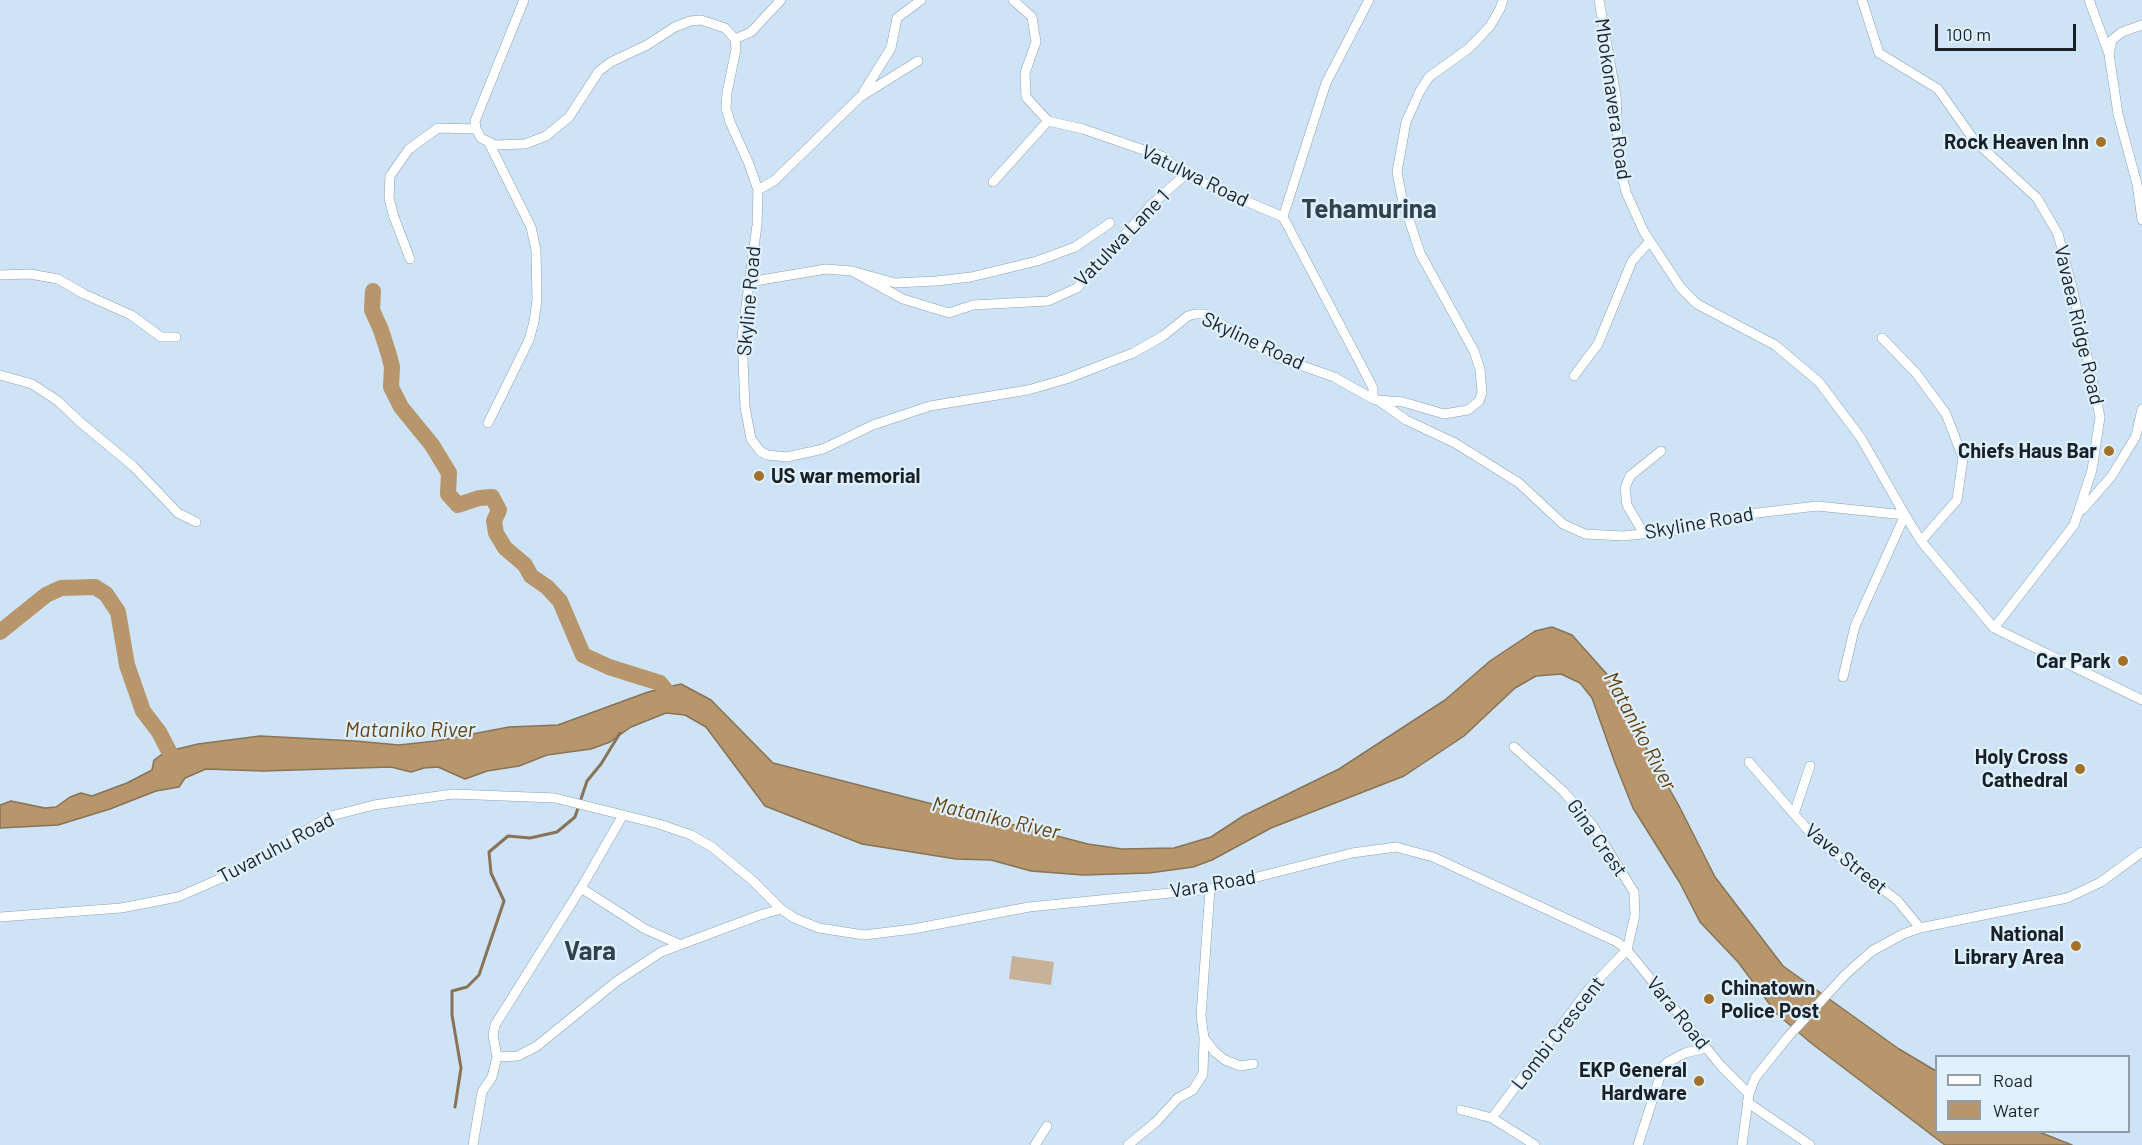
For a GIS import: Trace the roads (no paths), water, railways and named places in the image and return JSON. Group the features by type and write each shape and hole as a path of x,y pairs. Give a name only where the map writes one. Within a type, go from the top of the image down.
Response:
{"street":[{"path":"524,0 475,121 481,138 489,143 525,144 546,136 569,117 599,71 675,27 690,21 701,20 725,28 735,39 751,32 781,0"},
{"path":"861,97 891,48 897,18 921,0"},
{"path":"993,182 1048,121 1026,97 1025,74 1036,42 1032,17 1013,0"},
{"path":"1369,0 1326,83 1282,217 1369,380 1376,399 1403,402 1444,414 1468,410 1479,401 1482,393 1480,369 1473,351 1430,273 1412,232 1401,198 1397,172 1406,122 1420,91 1429,77 1468,49 1480,37 1495,17 1503,0"},
{"name":"Mbokonavera Road","path":"1599,0 1617,96 1621,172 1626,192 1650,241 1681,288 1697,304 1775,345 1819,382 1861,438 1905,515"},
{"name":"Vavaea Ridge Road","path":"1862,0 1879,53 1938,89 1974,140 2037,198 2058,234 2073,291 2100,417 2092,471 2074,525 1994,628"},
{"path":"2089,0 2109,54 2118,114 2137,184 2142,220"},
{"path":"2109,54 2112,40 2122,32 2142,25"},
{"name":"Skyline Road","path":"735,39 726,108 758,190 757,225 742,336 745,406 751,439 760,451 772,456 787,457 823,449 873,426 930,406 1028,390 1066,379 1132,353 1163,336 1180,321 1195,314 1204,314 1277,357 1334,377 1376,399 1406,420 1442,436 1519,483 1552,516 1571,529 1585,534 1598,536 1680,530 1749,514 1795,507 1817,506 1905,515"},
{"path":"758,190 775,180 861,97 918,61"},
{"name":"Vatulwa Road","path":"1048,121 1083,129 1164,157 1185,175 1282,217"},
{"path":"410,259 389,198 390,176 410,149 438,128 476,129"},
{"path":"488,423 529,340 537,300 536,250 531,227 489,143"},
{"name":"Vatulwa Lane 1","path":"852,272 903,299 949,313 974,305 1048,301 1077,288 1152,204 1185,175"},
{"path":"748,282 826,269 852,272 895,283 971,277 1037,261 1075,247 1110,223"},
{"path":"1574,376 1598,344 1632,261 1650,241"},
{"path":"0,275 30,274 58,279 84,294 131,315 161,337 176,337"},
{"path":"1882,338 1916,373 1946,414 1963,458 1957,500 1921,541"},
{"path":"0,375 33,384 58,401 138,471 178,513 196,522"},
{"path":"2078,514 2111,477 2136,436 2142,409"},
{"path":"1644,534 1627,505 1625,488 1630,476 1661,451"},
{"path":"1905,515 1921,541 1994,628 2142,699"},
{"path":"1843,677 1855,626 1905,515"},
{"name":"Gina Crest","path":"1514,747 1563,791 1593,826 1634,892 1635,915 1627,950"},
{"name":"Vave Street","path":"1749,762 1826,847 1897,900 1920,928"},
{"path":"1794,814 1810,766"},
{"name":"Tuvaruhu Road","path":"0,917 121,909 178,897 226,876 331,816 374,805 453,794 555,798 623,815"},
{"path":"473,1145 482,1092 492,1077 497,1057 493,1035 495,1025 581,888 623,815"},
{"name":"Vara Road","path":"623,815 691,836 711,847 794,918 819,928 864,935 912,929 1029,907 1210,889 1352,853 1396,847 1433,857 1617,942 1627,950 1748,1098 1810,1145"},
{"path":"1742,1145 1748,1098 1755,1078 1787,1038 1846,974 1879,947 1920,928 2067,898 2101,882 2142,852"},
{"path":"581,888 645,929 679,944"},
{"path":"1128,1145 1156,1122 1178,1098 1193,1090 1203,1074 1204,1038 1201,1016 1210,889"},
{"path":"497,1057 518,1056 537,1046 617,981 661,952 781,909"},
{"name":"Lombi Crescent","path":"1492,1118 1589,989 1627,950"},
{"path":"1204,1038 1225,1060 1240,1066 1253,1064"},
{"path":"1638,1145 1663,1067 1685,1053 1706,1048"},
{"path":"1461,1110 1492,1118 1535,1145"},
{"path":"1035,1145 1047,1126"}],"water":[{"path":"1552,627 1572,635 1613,681 1715,877 1783,966 1899,1049 1935,1070 1935,1133 2042,1133 2072,1145 1945,1145 1811,1043 1777,1014 1738,962 1700,922 1680,883 1633,808 1592,698 1580,683 1561,674 1536,676 1515,688 1464,736 1404,776 1271,828 1212,860 1193,867 1149,873 1083,875 1031,871 991,860 956,859 862,844 765,806 706,727 685,715 666,713 631,727 610,742 591,749 547,755 519,766 487,771 465,779 438,767 411,772 391,767 263,771 206,769 185,778 179,787 156,791 110,809 58,825 0,828 0,805 11,801 45,808 56,807 70,797 81,793 92,796 127,783 152,770 154,760 165,752 198,744 260,736 399,745 436,741 509,727 558,725 648,692 681,684 711,700 773,763 1088,844 1122,849 1174,848 1211,837 1243,816 1339,769 1445,700 1490,661 1535,631"}],"waterway":[{"path":"373,291 372,310 381,330 392,367 391,387 401,407 432,445 449,473 448,494 458,505 479,498 492,497 499,510 494,521 496,533 505,548 525,565 531,576 547,587 560,601 583,655 609,667 660,683 672,698"},
{"path":"0,632 46,595 61,588 95,587 106,594 118,612 127,665 143,711 159,732 171,755"},
{"path":"455,1107 461,1068 452,1015 452,991 467,987 479,975 504,901 491,873 489,852 508,836 530,838 557,832 575,817 587,781 601,764 620,733"}],"place":[{"name":"Rock Heaven Inn","path":"2101,142"},
{"name":"Chiefs Haus Bar","path":"2109,451"},
{"name":"US war memorial","path":"759,476"},
{"name":"Car Park","path":"2123,661"},
{"name":"Holy Cross Cathedral","path":"2080,769"},
{"name":"National Library Area","path":"2076,946"},
{"name":"Chinatown Police Post","path":"1709,999"},
{"name":"EKP General Hardware","path":"1699,1081"}],"district":[{"name":"Tehamurina","path":"1369,209"},
{"name":"Vara","path":"590,951"}],"water label":[{"name":"Mataniko River","path":"410,730"},
{"name":"Mataniko River","path":"1640,731"},
{"name":"Mataniko River","path":"996,818"}]}
